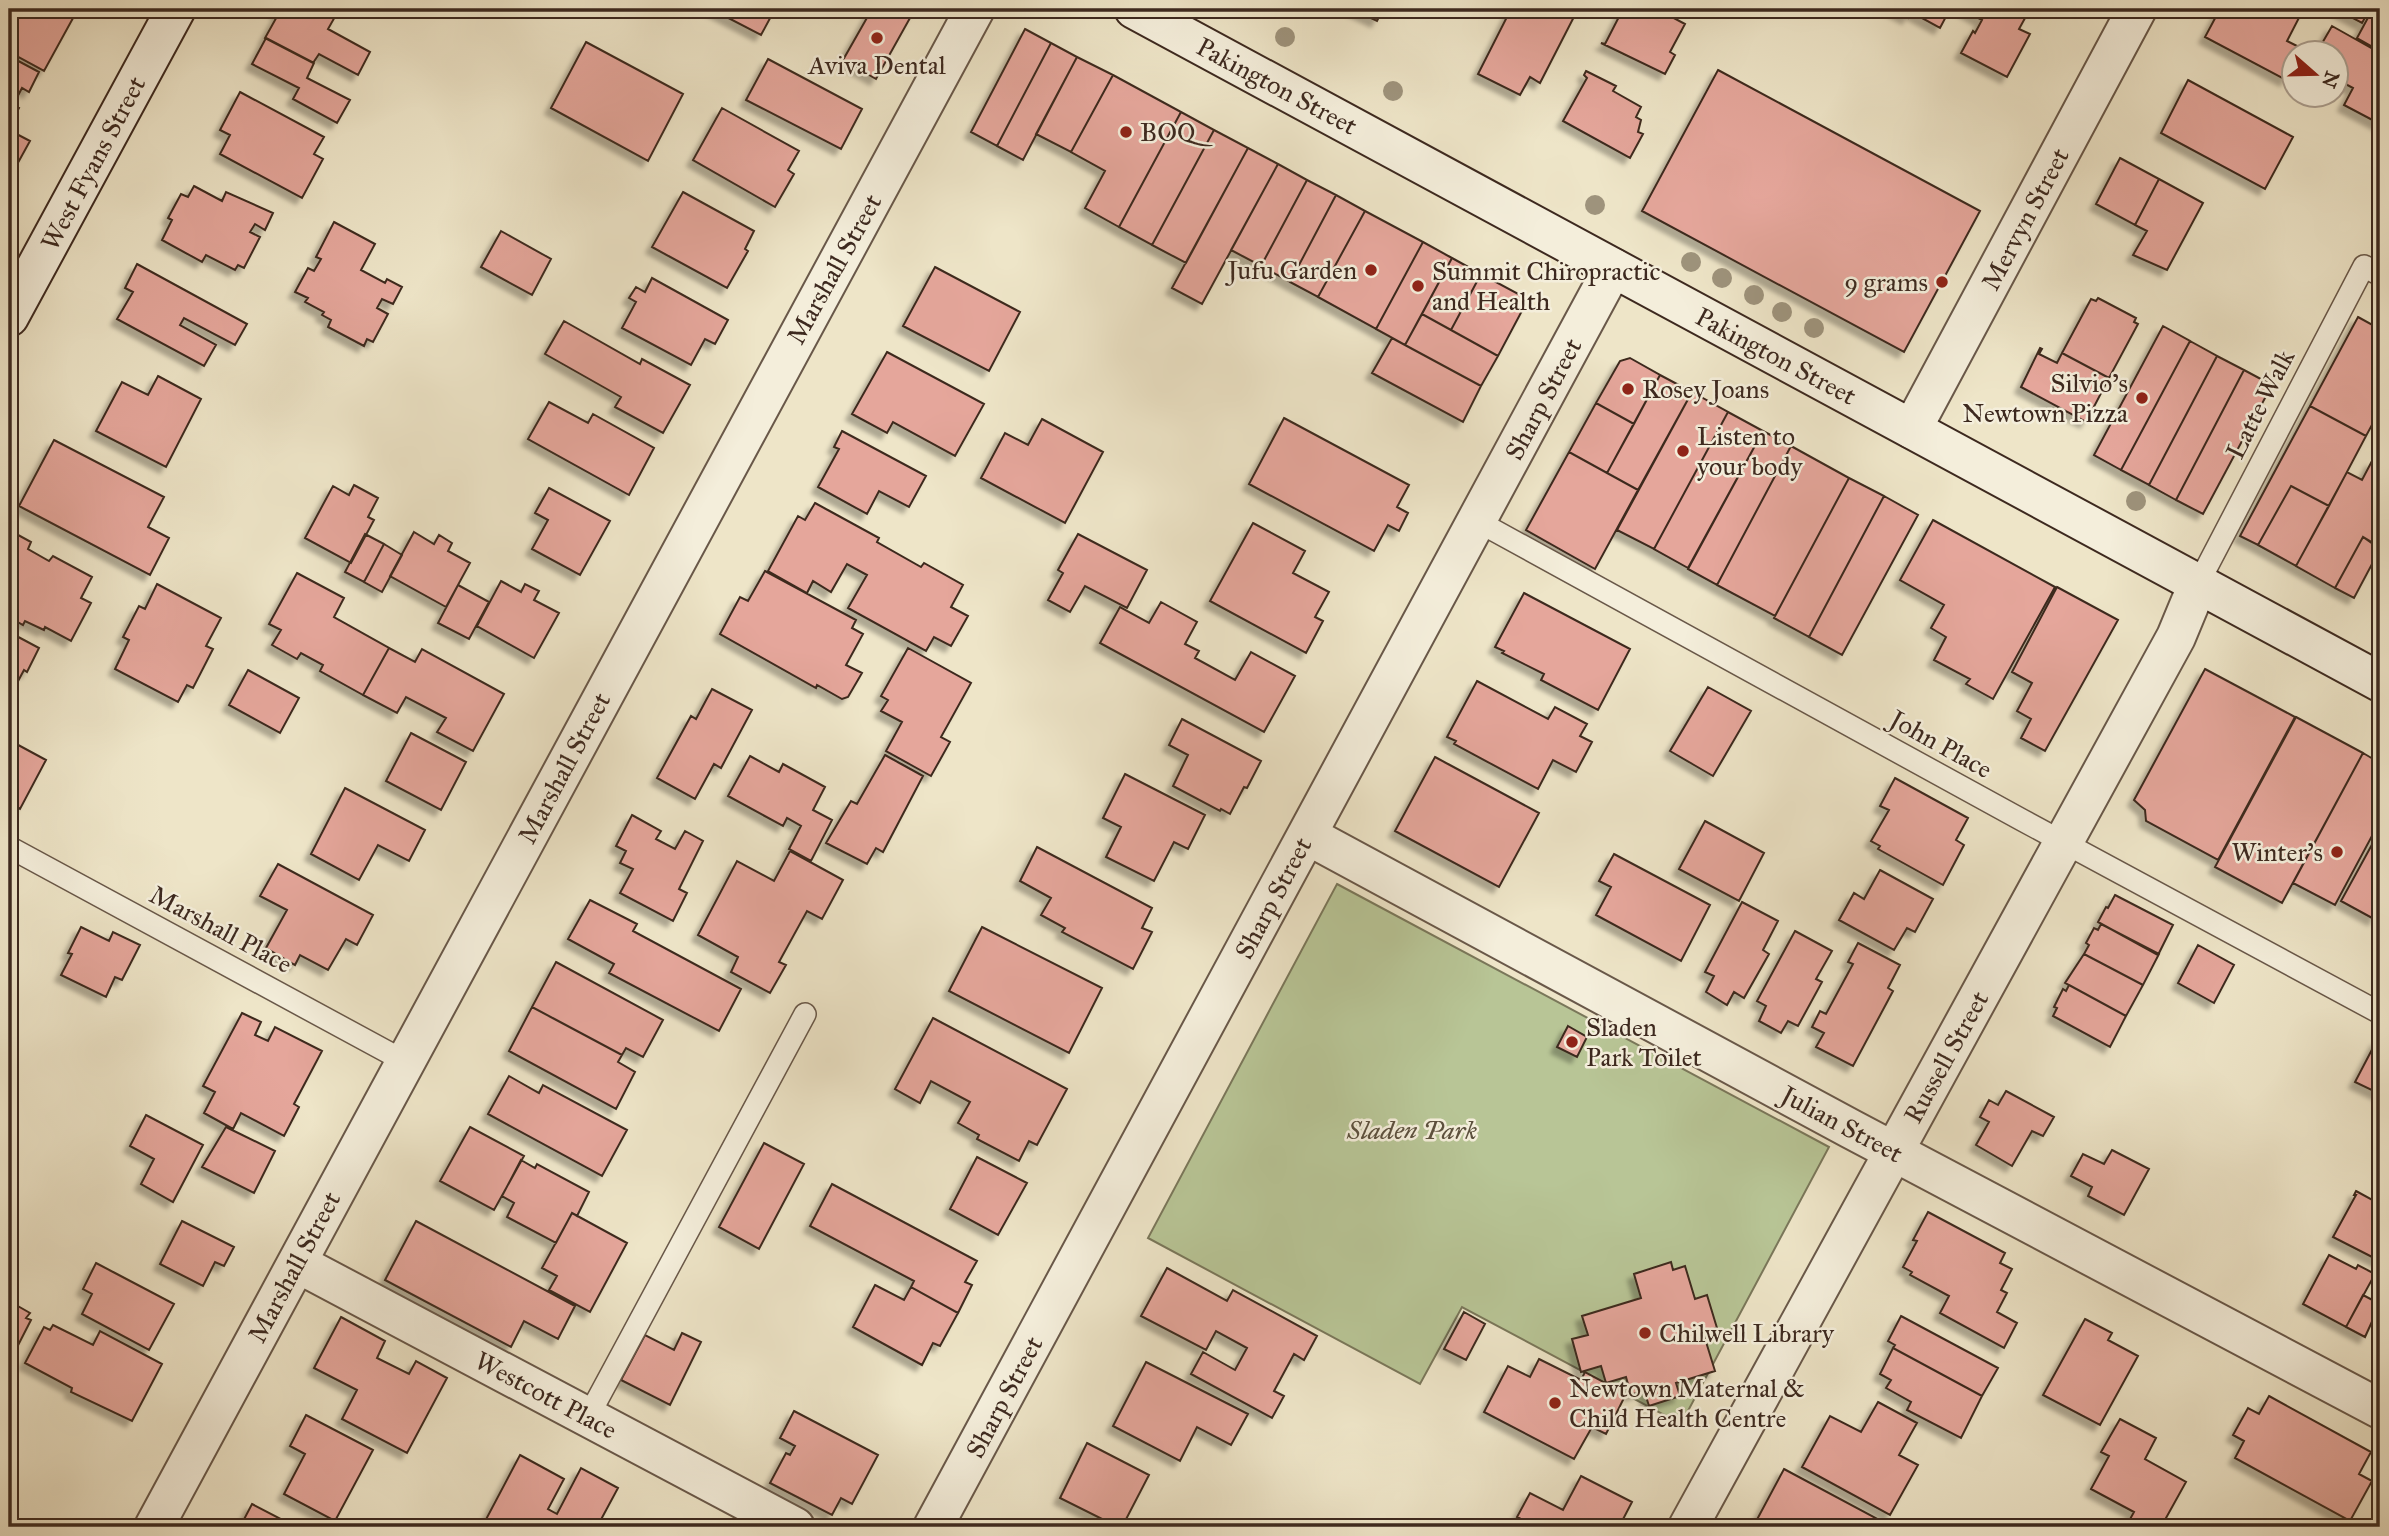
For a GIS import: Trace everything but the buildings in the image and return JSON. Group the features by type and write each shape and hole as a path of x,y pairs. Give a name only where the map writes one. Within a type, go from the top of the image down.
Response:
{"street":[{"name":"West Fyans Street","path":"9,317 18,279 176,9"},
{"name":"Marshall Street","path":"154,1527 975,9"},
{"name":"Pakington Street","path":"1134,9 2380,682"},
{"name":"Mervyn Street","path":"1912,429 2137,9"},
{"name":"Sharp Street","path":"933,1527 1613,268"},
{"name":"Russell Street","path":"1695,1525 1894,1152 2176,637 2198,584"},
{"name":"Julian Street","path":"1307,835 1894,1152 2380,1409"},
{"name":"Westcott Place","path":"297,1263 795,1527"}],"lane":[{"name":"Latte Walk","path":"2198,584 2364,266 2380,275"},
{"name":"John Place","path":"1477,521 2380,1013"},
{"name":"Marshall Place","path":"9,847 406,1062"},
{"path":"588,1417 805,1014"}],"green space":[{"name":"Sladen Park","path":"1337,884 1829,1147 1681,1424 1462,1307 1420,1384 1148,1238"}],"place":[{"name":"Aviva Dental","path":"877,38"},
{"name":"BOQ","path":"1126,132"},
{"name":"Jufu Garden","path":"1371,270"},
{"name":"9 grams","path":"1942,282"},
{"name":"Summit Chiropractic and Health","path":"1418,286"},
{"name":"Rosey Joans","path":"1628,389"},
{"name":"Silvio's Newtown Pizza","path":"2142,398"},
{"name":"Listen to your body","path":"1683,451"},
{"name":"Winter's","path":"2337,852"},
{"name":"Sladen Park Toilet","path":"1572,1042"},
{"name":"Chilwell Library","path":"1645,1333"},
{"name":"Newtown Maternal & Child Health Centre","path":"1555,1403"}]}
